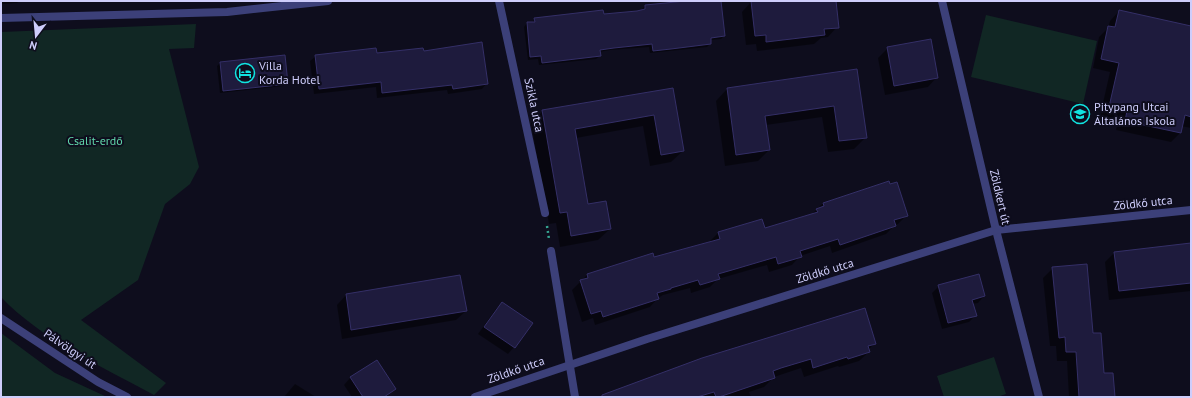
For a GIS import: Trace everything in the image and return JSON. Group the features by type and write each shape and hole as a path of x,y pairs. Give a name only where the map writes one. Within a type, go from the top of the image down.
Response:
{"street":[{"path":"1,18 226,12 328,1"},
{"name":"Szikla utca","path":"500,1 545,213"},
{"name":"Zöldkert út","path":"942,1 996,230 1039,397"},
{"name":"Zöldkő utca","path":"475,397 647,339 996,230 1191,210"},
{"path":"552,251 575,397"},
{"name":"Pálvölgyi út","path":"1,318 98,382 127,397"}],"path":[{"path":"545,213 552,251"}],"green space":[{"path":"986,15 1097,41 1083,104 971,77"},
{"name":"Csalit-erdő","path":"196,24 194,48 169,49 199,167 190,184 165,204 138,280 81,320 166,383 154,395 54,340 35,327 1,297 1,32"},
{"path":"1,333 55,373 107,397 1,397"},
{"path":"994,357 1006,394 997,397 944,397 937,376"}],"building":[{"path":"686,1 721,1 725,36 711,38 711,44 653,51 652,44 614,48 600,50 601,56 542,63 541,56 530,57 527,22 535,22 534,18 603,10 604,14 637,11 645,9 645,5"},
{"path":"751,1 836,1 839,28 824,29 825,35 766,42 766,35 755,36"},
{"path":"1119,10 1191,26 1191,117 1185,115 1181,133 1125,121 1127,111 1109,107 1119,63 1101,59 1108,26 1115,27"},
{"path":"931,39 938,78 894,86 887,47"},
{"path":"482,42 488,84 453,89 452,85 382,93 381,82 319,89 315,55 376,48 377,53 423,48 424,51"},
{"path":"285,55 288,84 223,91 220,62"},
{"path":"857,69 867,138 839,141 834,106 765,116 770,150 736,155 727,88"},
{"path":"673,88 684,151 661,155 654,115 575,129 588,204 606,201 611,229 571,236 567,212 560,213 542,110"},
{"path":"889,181 890,184 897,182 908,216 894,220 896,226 840,245 838,239 800,251 802,257 778,264 776,257 718,274 720,279 700,285 698,280 671,288 657,293 659,299 603,317 601,311 591,314 580,280 588,278 587,274 653,253 654,257 720,239 718,232 762,219 765,228 818,212 816,209 824,206 823,203"},
{"path":"1191,243 1191,283 1119,291 1114,252"},
{"path":"1087,264 1093,333 1101,333 1104,373 1113,373 1115,397 1079,397 1076,352 1066,352 1065,337 1059,338 1052,267"},
{"path":"979,274 985,296 972,300 977,316 948,323 938,285"},
{"path":"460,275 467,311 351,330 346,294"},
{"path":"502,302 533,323 515,348 484,327"},
{"path":"865,308 876,344 868,346 870,352 848,359 847,357 813,368 811,359 773,371 775,378 719,397 716,397 714,392 697,397 602,397 602,395 702,358"},
{"path":"377,360 396,389 384,397 363,397 350,377"}],"place":[{"name":"Villa Korda Hotel","path":"245,73"},
{"name":"Pitypang Utcai Általános Iskola","path":"1080,114"}]}
